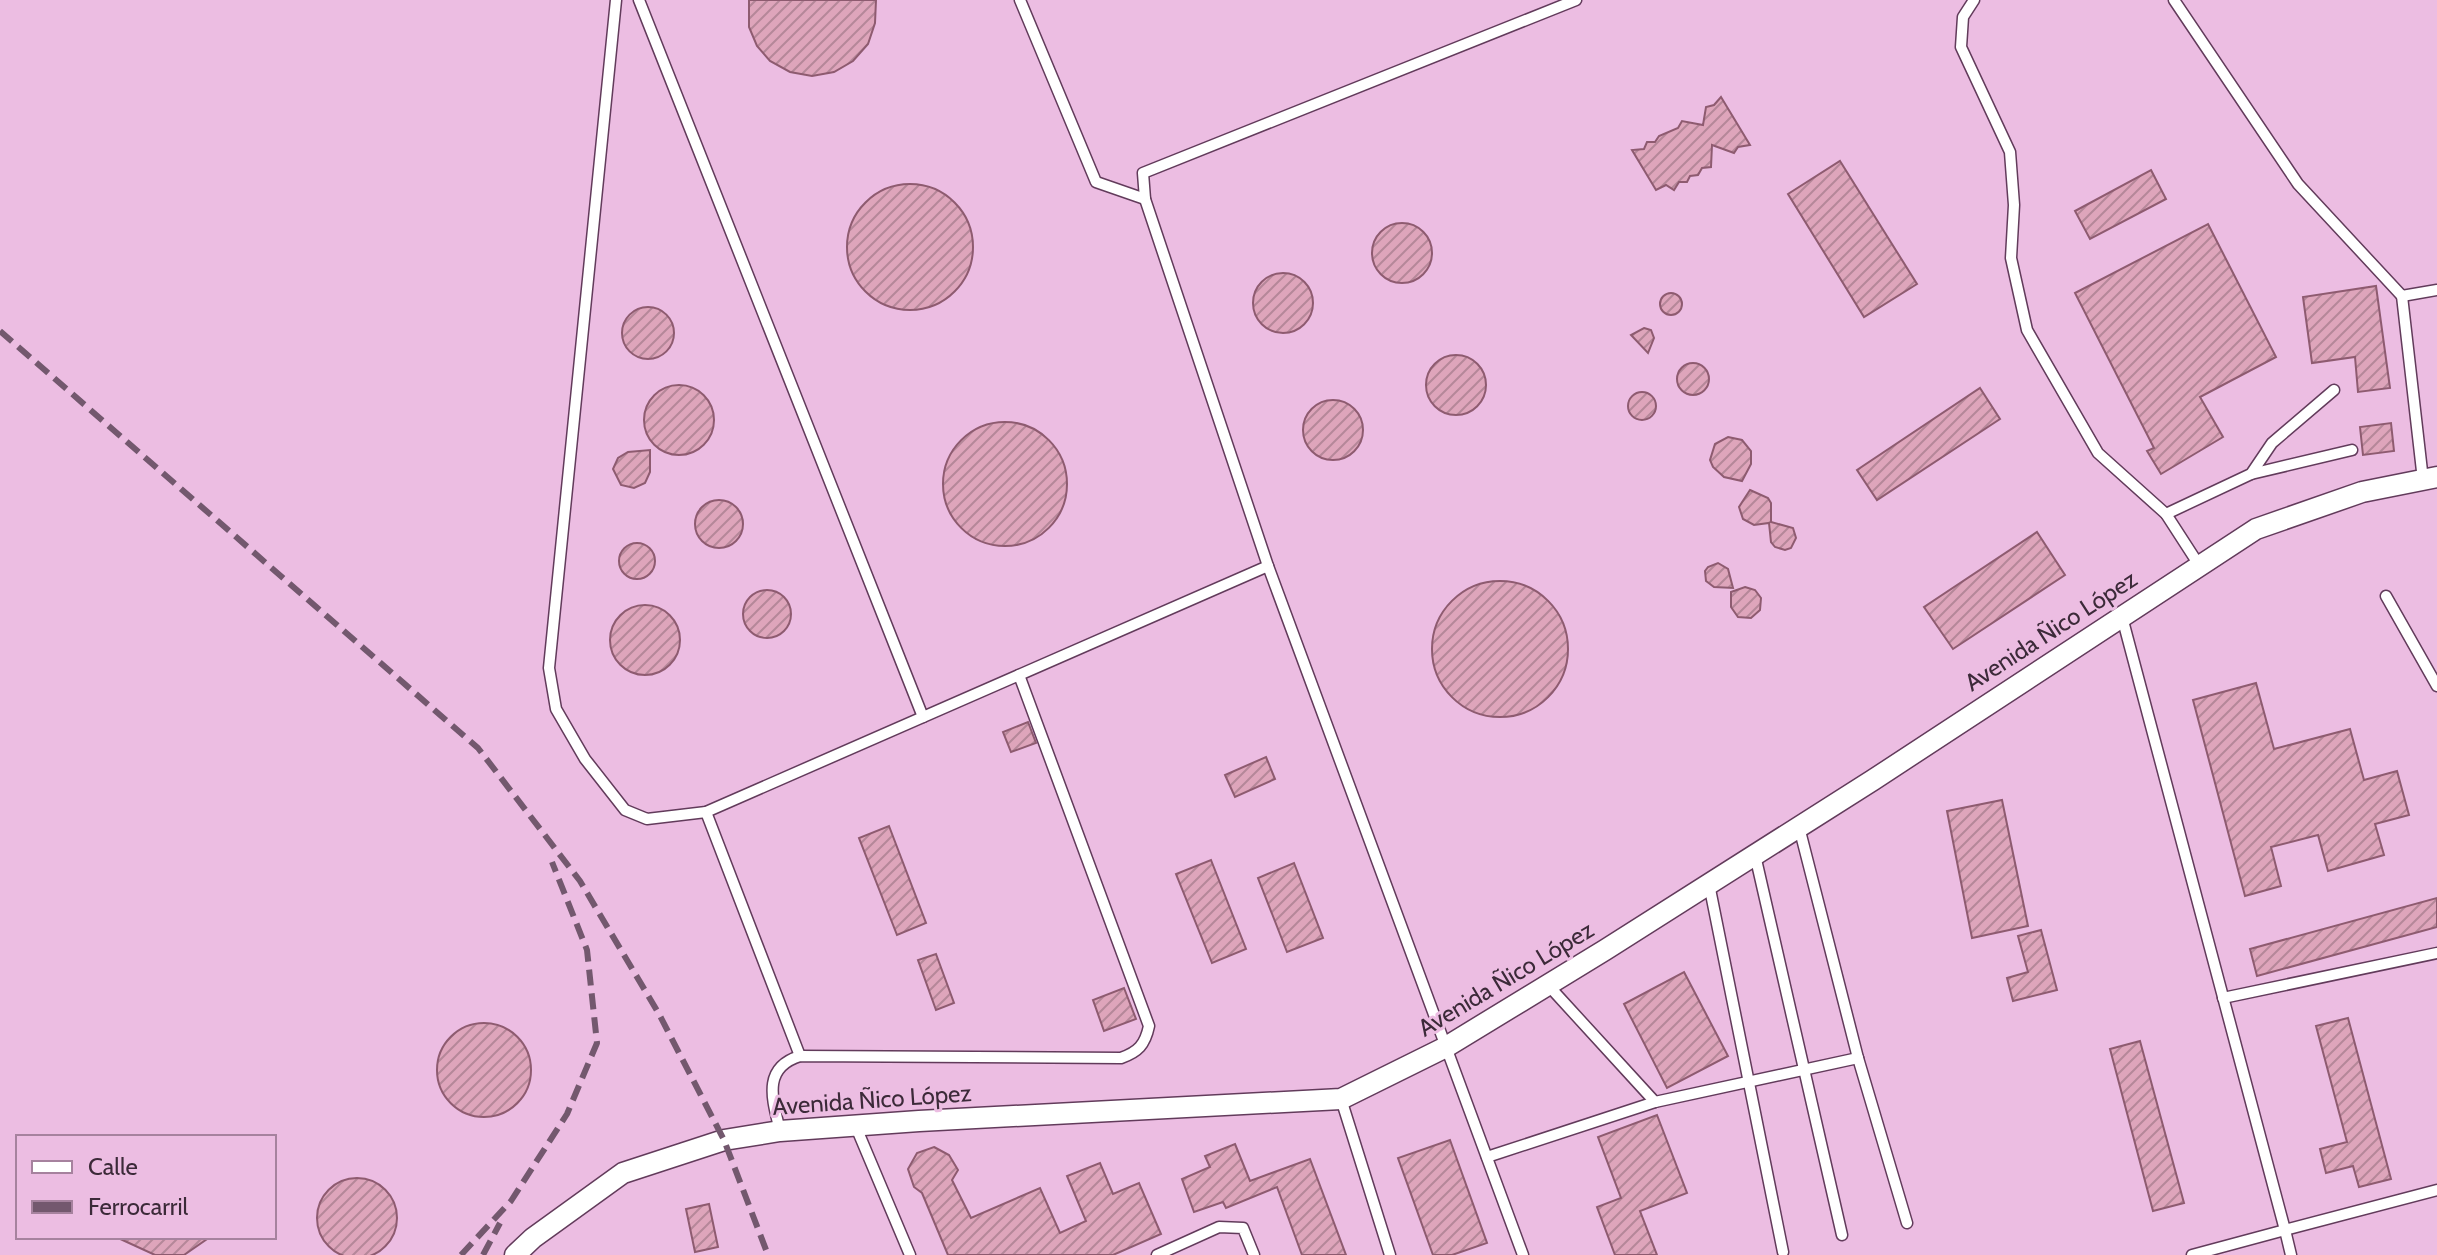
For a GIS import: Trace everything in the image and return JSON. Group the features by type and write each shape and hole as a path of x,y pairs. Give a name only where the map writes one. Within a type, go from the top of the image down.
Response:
{"street":[{"name":"Avenida Ñico López","path":"515,1255 533,1238 623,1173 724,1140 780,1131 919,1121 1341,1099 1446,1047 1548,985 1799,827 2256,529 2362,492 2430,479"}],"lane":[{"path":"616,0 549,668 556,709 585,759 625,810 647,819 706,812 1268,566"},
{"path":"639,0 923,717"},
{"path":"1020,0 1096,182 1145,199"},
{"path":"1523,1255 1268,566 1145,199 1143,173 1576,0"},
{"path":"1974,0 1963,17 1961,47 2010,152 2014,205 2011,258 2027,330 2098,453 2166,514 2199,565"},
{"path":"2174,0 2298,184 2402,296 2430,479"},
{"path":"2402,296 2437,290"},
{"path":"2251,474 2272,443 2334,390"},
{"path":"2166,514 2251,474 2352,450"},
{"path":"2386,596 2437,686"},
{"path":"2121,615 2291,1255"},
{"path":"780,1131 770,1093 775,1076 789,1059 800,1056 1121,1058 1135,1053 1145,1042 1149,1026 1019,675"},
{"path":"706,812 800,1056"},
{"path":"1799,827 1858,1058 1907,1223"},
{"path":"1755,855 1842,1235"},
{"path":"1709,884 1783,1252"},
{"path":"2223,998 2437,953"},
{"path":"1548,985 1655,1102"},
{"path":"1487,1157 1655,1102 1858,1058"},
{"path":"1341,1099 1390,1255"},
{"path":"856,1127 910,1255"},
{"path":"2192,1255 2437,1190"},
{"path":"1157,1255 1219,1227 1243,1228 1254,1255"}],"building":[{"path":"749,0 876,0 875,23 868,44 853,61 834,72 812,76 790,72 770,61 757,46 749,27"},
{"path":"1721,97 1750,145 1738,147 1734,153 1712,145 1711,167 1702,168 1687,182 1679,182 1674,190 1666,185 1656,190 1632,150 1644,149 1647,142 1655,142 1659,136 1678,128 1682,121 1703,125 1706,107 1714,105"},
{"path":"1840,161 1917,284 1864,317 1788,194"},
{"path":"2151,170 2166,199 2090,239 2075,211"},
{"path":"910,184 934,189 954,203 968,223 973,247 968,271 954,291 934,305 910,310 886,305 866,291 852,271 847,247 852,223 866,203 886,189"},
{"path":"1402,223 1414,225 1423,232 1430,241 1430,265 1423,274 1414,281 1402,283 1390,281 1381,274 1374,265 1372,253 1374,241 1381,232 1390,225"},
{"path":"2208,224 2276,357 2200,397 2223,437 2161,474 2147,451 2154,448 2075,293"},
{"path":"1283,273 1295,275 1304,282 1311,291 1311,315 1304,324 1295,331 1283,333 1271,331 1262,324 1255,315 1253,303 1255,291 1262,282 1271,275"},
{"path":"2376,286 2390,388 2358,392 2355,357 2312,363 2303,297"},
{"path":"1667,293 1675,293 1682,304 1675,315 1667,315 1660,308 1660,300"},
{"path":"648,307 666,315 674,333 666,351 648,359 630,351 622,333 630,315"},
{"path":"1644,328 1651,330 1654,338 1648,353 1631,335"},
{"path":"1456,355 1468,357 1477,364 1484,373 1484,397 1477,406 1468,413 1456,415 1444,413 1435,406 1428,397 1426,385 1428,373 1435,364 1444,357"},
{"path":"1693,363 1705,367 1709,379 1705,391 1693,395 1681,391 1677,379 1681,367"},
{"path":"686,385 708,400 714,420 712,434 704,445 693,453 672,455 654,445 646,434 644,413 654,395 665,387"},
{"path":"1980,388 2000,419 1877,500 1857,470"},
{"path":"1642,392 1652,396 1656,406 1652,416 1642,420 1632,416 1628,406 1632,396"},
{"path":"1333,400 1345,402 1354,409 1361,418 1361,442 1354,451 1345,458 1333,460 1321,458 1312,451 1305,442 1303,430 1305,418 1312,409 1321,402"},
{"path":"1005,422 1029,426 1049,440 1063,460 1067,484 1063,508 1049,528 1029,542 1005,546 981,542 961,528 947,508 943,484 947,460 961,440 981,426"},
{"path":"2391,423 2394,451 2363,455 2360,427"},
{"path":"1728,437 1742,440 1751,451 1751,464 1742,481 1724,477 1710,460 1715,444"},
{"path":"650,450 650,472 645,483 634,488 621,485 613,469 618,458 628,452"},
{"path":"1750,490 1768,498 1771,522 1793,528 1796,538 1791,548 1775,547 1771,542 1769,523 1754,525 1743,519 1739,507"},
{"path":"719,500 728,501 736,507 742,515 742,533 736,541 728,547 719,548 710,547 702,541 696,533 695,524 696,515 702,507 710,501"},
{"path":"2037,532 2065,575 1953,649 1924,607"},
{"path":"637,543 650,548 655,561 650,574 637,579 624,574 619,561 624,548"},
{"path":"1718,563 1728,569 1733,588 1714,587 1706,581 1705,571"},
{"path":"1500,581 1526,586 1548,601 1563,623 1568,649 1563,675 1548,697 1526,712 1500,717 1474,712 1452,697 1437,675 1432,649 1437,623 1452,601 1474,586"},
{"path":"1745,587 1755,590 1761,598 1760,610 1751,618 1738,617 1731,607 1731,592"},
{"path":"767,590 776,591 784,597 790,605 790,623 784,631 776,637 767,638 758,637 750,631 744,623 743,614 744,605 750,597 758,591"},
{"path":"652,605 674,620 680,640 678,654 670,665 659,673 638,675 620,665 612,654 610,633 620,615 631,607"},
{"path":"2256,683 2274,749 2350,729 2364,780 2397,771 2409,815 2375,824 2384,855 2328,871 2318,835 2271,847 2281,886 2245,896 2193,700"},
{"path":"1028,722 1036,743 1011,752 1003,732"},
{"path":"1266,757 1275,779 1235,797 1225,775"},
{"path":"2002,800 2028,926 1972,938 1947,811"},
{"path":"889,826 926,923 897,935 859,838"},
{"path":"1211,860 1246,949 1212,963 1176,874"},
{"path":"1294,863 1323,938 1287,952 1258,878"},
{"path":"2437,898 2437,927 2257,976 2250,949"},
{"path":"2041,930 2057,990 2013,1001 2007,978 2028,972 2018,936"},
{"path":"936,954 954,1003 936,1010 918,960"},
{"path":"1684,972 1728,1056 1667,1088 1624,1004"},
{"path":"1124,988 1136,1019 1104,1031 1093,1000"},
{"path":"2348,1018 2391,1179 2359,1187 2353,1166 2326,1173 2320,1149 2347,1142 2316,1026"},
{"path":"484,1023 502,1027 517,1037 527,1052 531,1070 527,1088 517,1103 502,1113 484,1117 466,1113 451,1103 441,1088 437,1070 441,1052 451,1037 466,1027"},
{"path":"2140,1041 2184,1203 2153,1211 2110,1049"},
{"path":"1657,1115 1687,1193 1640,1211 1657,1255 1615,1255 1597,1207 1621,1198 1598,1137"},
{"path":"1450,1140 1487,1243 1452,1255 1433,1255 1398,1158"},
{"path":"1235,1144 1250,1181 1310,1159 1346,1255 1302,1255 1277,1187 1226,1208 1223,1202 1194,1212 1182,1179 1210,1167 1205,1156"},
{"path":"934,1147 949,1155 958,1170 952,1180 971,1218 1040,1188 1060,1233 1086,1221 1067,1176 1100,1163 1113,1194 1139,1183 1161,1234 1113,1255 948,1255 922,1193 914,1187 908,1169 917,1153"},
{"path":"349,1179 365,1179 379,1185 390,1196 396,1210 396,1226 390,1240 368,1256 346,1256 335,1251 324,1240 318,1226 318,1210 324,1196 335,1185"},
{"path":"709,1204 718,1247 695,1252 686,1209"},
{"path":"120,1239 207,1239 184,1255 155,1255"}],"railway":[{"path":"0,331 478,748 580,881 659,1014 724,1140 768,1255"},
{"path":"461,1255 511,1201 567,1114 597,1043 587,950 552,862"},
{"path":"483,1255 500,1223"}]}
